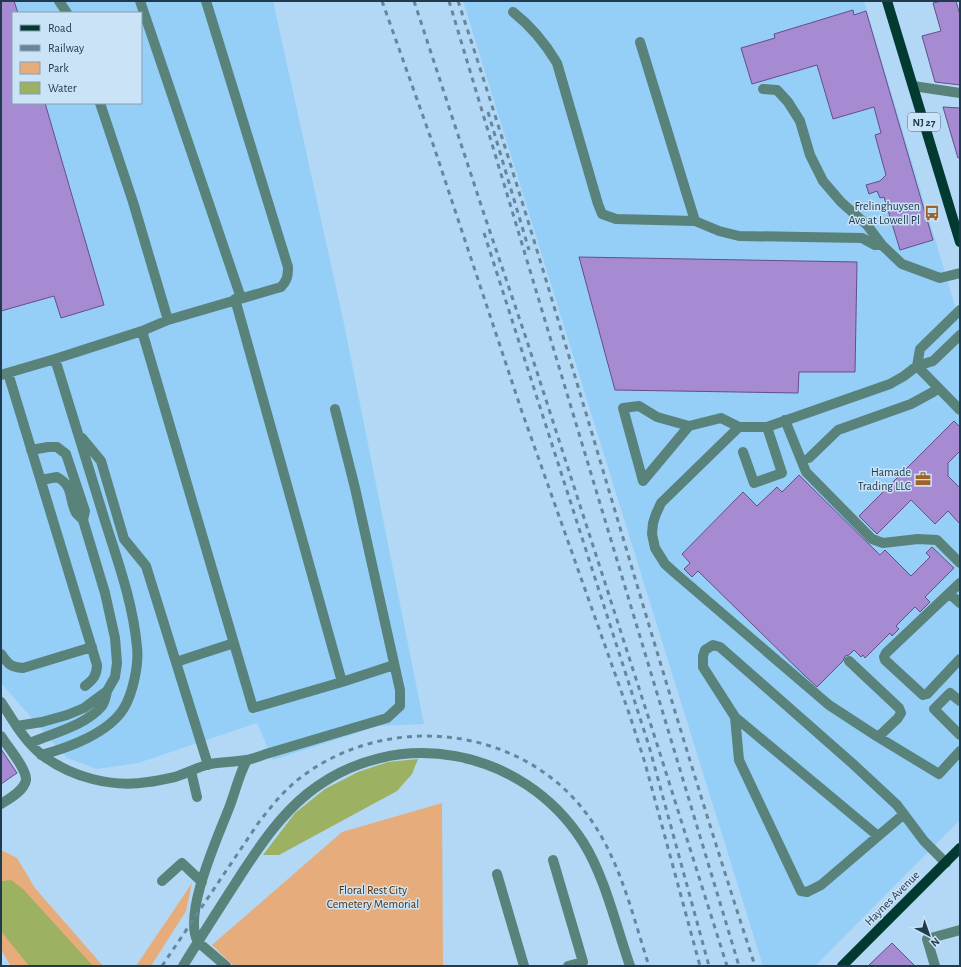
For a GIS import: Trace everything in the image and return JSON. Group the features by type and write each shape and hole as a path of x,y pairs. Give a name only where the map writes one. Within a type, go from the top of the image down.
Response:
{"main road":[{"name":"NJ 27","path":"887,1 957,223 960,242"},
{"name":"Haynes Avenue","path":"842,966 960,848"}],"street":[{"path":"59,1 66,12"},
{"path":"140,1 238,298 342,682"},
{"path":"85,686 92,680 97,672 97,665 41,480 5,374 142,331 168,320 238,298 281,287 286,282 288,267 206,1"},
{"path":"513,12 526,22 548,47 557,62 602,214 616,219 695,221 719,231 739,236 862,238 875,245 882,245"},
{"path":"640,42 695,221"},
{"path":"913,86 960,93"},
{"path":"763,89 777,90 788,102 800,121 810,155 823,181 841,202 867,225 882,245 902,264 940,278 960,273"},
{"path":"100,104 133,202 168,320"},
{"path":"916,366 920,349 960,310"},
{"path":"142,331 252,708 394,666"},
{"path":"689,426 643,481 623,408 638,406 657,417 689,426 722,418 739,427 766,427 890,384 904,376 916,366 933,361 960,335"},
{"path":"41,754 76,744 105,726 124,708 135,682 138,648 130,601 55,359"},
{"path":"916,366 960,410"},
{"path":"809,458 838,430 911,404 938,388"},
{"path":"1,702 17,726 41,754 75,773 89,778 118,783 147,782 175,776 208,765 247,760 387,718 400,706 400,690 355,488 335,409"},
{"path":"785,420 806,472 872,539 883,543 918,539 937,540 960,563"},
{"path":"739,427 661,503 653,523 652,534 656,548 665,564 829,705 878,737 938,774 960,751"},
{"path":"743,452 754,483 782,473 766,427"},
{"path":"78,434 101,461 124,539 146,566 208,765"},
{"path":"30,742 79,723 91,716 103,705 107,691 114,677 117,663 115,638 105,593 83,520 85,510 66,454 56,447 31,450"},
{"path":"41,480 57,477 64,481 68,487 76,513 83,520"},
{"path":"960,583 886,653 884,657 885,660 923,695 927,694 960,659"},
{"path":"950,594 960,603"},
{"path":"176,662 234,643"},
{"path":"878,836 735,717 703,667 702,656 705,650 713,645 720,648 853,764 897,805 924,841 946,863"},
{"path":"1,654 7,663 13,667 23,668 92,647"},
{"path":"849,661 899,708 901,713 898,718 878,737"},
{"path":"17,726 42,722 76,712 107,691"},
{"path":"960,701 950,693 934,709 960,735"},
{"path":"735,717 739,760 801,891 807,892 821,885 904,814"},
{"path":"1,736 24,770 26,780 22,788 1,804"},
{"path":"184,966 212,918 266,838 283,818 308,794 342,772 370,761 399,754 434,753 469,758 507,773 540,795 565,818 584,843 596,867 630,966"},
{"path":"226,966 198,942 194,927 197,898 202,882 247,760"},
{"path":"191,771 197,797"},
{"path":"553,860 583,962 568,966"},
{"path":"162,881 182,863 202,882"},
{"path":"497,874 524,966"},
{"path":"935,966 927,939 960,930"}],"shaded area":[{"path":"1,1 273,1 344,324 424,724 378,726 273,760 257,723 138,763 97,769 67,758 1,683"},
{"path":"463,1 864,1 960,323 960,820 815,966 763,966"}],"green space":[{"name":"Floral Rest City Cemetery Memorial","path":"442,803 443,966 234,966 212,945 342,832"},
{"path":"1,850 17,858 35,888 103,966 11,966 1,950"},
{"path":"192,883 186,911 151,966 136,966"}],"water":[{"path":"418,759 412,774 397,791 279,855 263,855 295,813 325,789 358,772 388,762"},
{"path":"11,880 23,889 93,966 29,966 1,931 1,882"}],"building":[{"path":"1,1 14,1 18,12 12,12 12,104 45,104 104,305 61,318 54,296 1,311"},
{"path":"942,1 956,1 960,15 960,85 935,82 922,36 941,31 933,3"},
{"path":"853,10 854,15 866,11 933,240 900,250 884,197 880,198 877,191 869,194 866,185 880,181 886,175 875,135 881,133 874,107 833,119 817,65 752,84 741,48 775,38 774,34"},
{"path":"943,107 960,108 960,157 958,158"},
{"path":"579,257 857,262 855,372 799,372 798,393 615,390"},
{"path":"954,421 960,427 960,451 948,463 948,476 960,488 960,524 948,511 935,524 911,500 877,534 859,516"},
{"path":"799,475 880,555 885,550 911,576 930,557 926,553 932,547 954,568 925,597 930,602 920,612 915,607 896,626 899,629 892,636 890,633 865,658 863,655 861,657 854,650 849,655 845,656 843,661 817,687 698,571 692,577 684,569 690,563 682,554 743,492 757,506 777,487 782,492"},
{"path":"1,749 17,773 1,784"},
{"path":"892,943 915,966 868,966"}],"railway":[{"path":"382,1 434,147 521,409 630,716 645,763 700,966"},
{"path":"414,1 526,338 727,966"},
{"path":"449,1 739,966"},
{"path":"458,1 497,121 679,725 755,966"},
{"path":"488,112 529,250"},
{"path":"484,233 649,746 709,966"},
{"path":"162,966 259,822 276,801 295,782 329,759 367,744 407,737 447,737 487,745 524,760 558,783 586,813 598,830 608,849 624,887 649,966"}],"place":[{"name":"Frelinghuysen Ave at Lowell Pl","path":"932,213"},
{"name":"Hamade Trading LLC","path":"923,479"}]}
